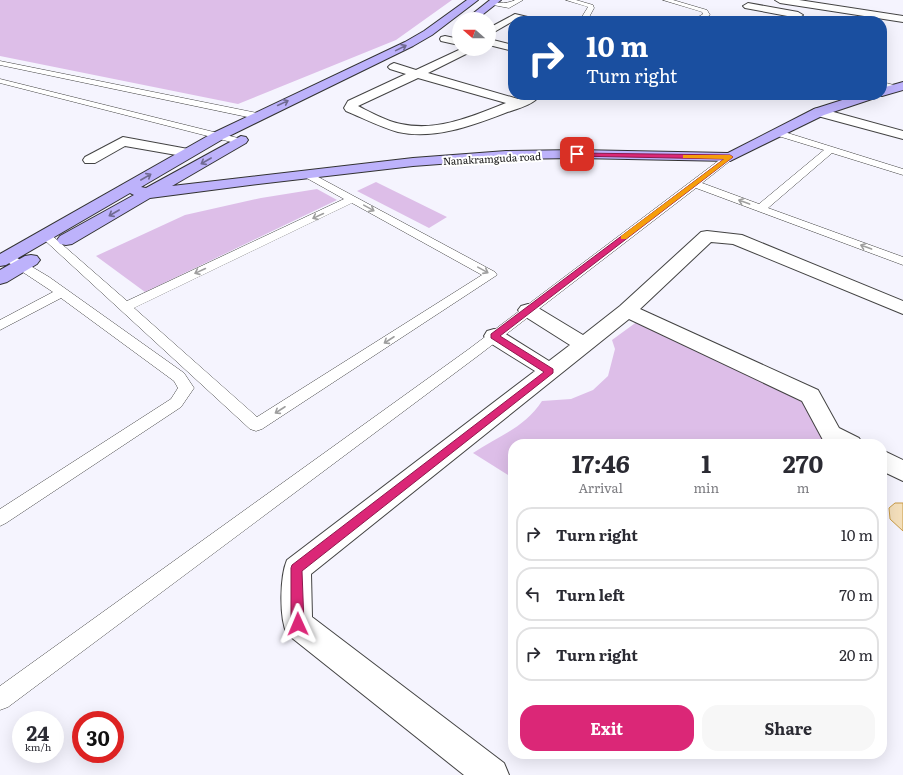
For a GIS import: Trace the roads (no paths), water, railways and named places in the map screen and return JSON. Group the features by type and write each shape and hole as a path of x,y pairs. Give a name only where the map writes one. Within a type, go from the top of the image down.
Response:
{"main road":[{"path":"0,278 22,265 51,240 127,188 218,136 257,116 409,44 428,33 473,0"},
{"path":"480,12 494,2"},
{"path":"440,42 452,33"},
{"path":"380,74 411,58"},
{"path":"887,91 899,87"},
{"path":"264,128 331,95"},
{"name":"Nanakramguda road","path":"127,188 148,194 413,162 506,155 577,154 730,157 819,112 856,100"},
{"path":"4,258 51,240 148,194 246,138"}],"street":[{"path":"780,0 812,3 886,16"},
{"path":"748,6 805,16"},
{"path":"887,16 903,19"},
{"path":"496,28 508,21"},
{"path":"440,42 452,42"},
{"path":"496,44 508,47"},
{"path":"455,56 361,100 353,104 351,108 399,128 421,130 440,129 471,120 525,100"},
{"path":"394,67 508,100"},
{"path":"509,100 519,103"},
{"path":"819,112 903,135"},
{"path":"90,160 123,141 188,153"},
{"path":"492,775 298,624 296,568 470,435 627,310 707,236 736,239 903,308"},
{"path":"528,310 584,344"},
{"path":"627,310 810,396 831,434 841,439"},
{"path":"494,336 550,371"},
{"path":"887,463 903,471"}],"lane":[{"path":"494,2 509,6 520,0"},
{"path":"569,0 590,6 591,8 586,16"},
{"path":"666,0 705,11 707,15 705,16"},
{"path":"0,63 257,116"},
{"path":"0,81 218,136 246,138"},
{"path":"887,86 899,87"},
{"path":"778,133 903,172"},
{"path":"761,208 830,150"},
{"path":"0,699 494,336 730,157"},
{"path":"853,157 852,160 857,164 903,178"},
{"path":"51,240 256,425 491,275 308,174"},
{"path":"694,184 903,261"},
{"path":"125,307 353,199"},
{"path":"0,518 176,403 186,388 179,377 22,265 4,258"},
{"path":"0,326 61,293"}]}
